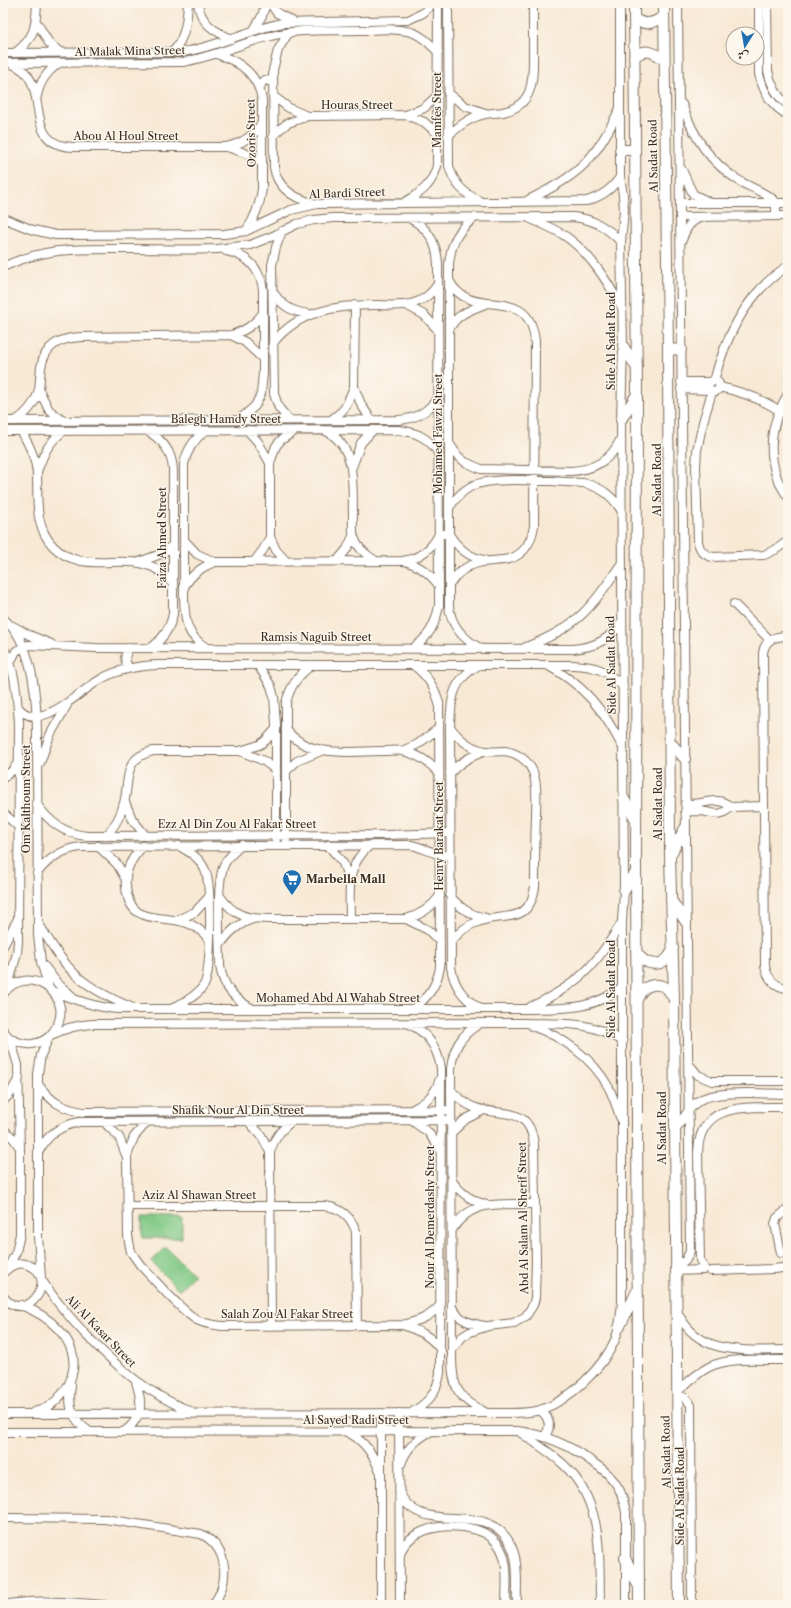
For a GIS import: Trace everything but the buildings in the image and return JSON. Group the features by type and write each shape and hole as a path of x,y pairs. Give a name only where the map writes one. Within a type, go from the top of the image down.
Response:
{"main road":[{"name":"Al Sadat Road","path":"634,3 637,368 636,951 639,1288 639,1605"},
{"name":"Al Sadat Road","path":"664,3 671,743 670,856 674,999 675,1270 679,1605"},
{"path":"634,18 645,24 652,23 664,16"},
{"path":"634,58 638,54 648,51 654,52 664,60"},
{"path":"620,150 635,150"},
{"path":"623,346 637,368"},
{"path":"668,350 681,350"},
{"path":"621,420 637,394"},
{"path":"671,743 685,759"},
{"path":"624,799 636,820"},
{"path":"670,856 686,828"},
{"path":"624,891 636,872"},
{"path":"671,900 686,922"},
{"path":"636,951 644,961 656,964 667,959 673,948"},
{"path":"637,1000 643,989 655,984 667,988 674,999"},
{"path":"619,1328 639,1288"},
{"path":"625,1558 639,1587"}],"street":[{"path":"37,3 37,23 44,37 61,53"},
{"path":"173,52 178,47 185,29 188,3"},
{"path":"198,3 202,17 208,25 215,31 232,39"},
{"path":"253,31 262,16 266,3"},
{"path":"270,3 277,13 293,22"},
{"name":"Al Malak Mina Street","path":"3,53 173,52 198,49 273,25 293,22 408,20 416,17 433,3"},
{"name":"Mamfes Street","path":"405,202 421,193 432,181 437,166 438,3"},
{"name":"Mamfes Street","path":"448,3 448,157 452,175 462,190 482,202"},
{"path":"448,136 465,122 486,114 512,110 522,102 530,91 532,74 533,3"},
{"name":"Side Al Sadat Road","path":"619,1328 622,1295 622,921 624,891 623,687 621,623 621,420 623,346 621,242 624,210 620,177 620,3"},
{"path":"675,1270 686,1260 690,1251 678,3"},
{"path":"759,3 759,74 766,96 774,105 788,115"},
{"path":"767,3 768,70 770,81 775,91 788,105"},
{"path":"391,21 394,25 391,30"},
{"path":"16,53 26,43 37,23"},
{"name":"Al Malak Mina Street","path":"6,63 172,63 194,60 265,37 289,32 391,30 407,32 422,37 438,52"},
{"name":"Ozoris Street","path":"289,32 278,50 273,70 273,136 275,174 284,189 291,195 317,204"},
{"name":"Ozoris Street","path":"216,54 238,62 247,69 260,88 262,100 261,200 258,211 246,231"},
{"name":"Abou Al Houl Street","path":"6,63 18,66 31,79 37,97 39,121 42,129 50,139 60,146 226,147 235,145 247,139 262,123"},
{"name":"Abou Al Houl Street","path":"37,97 39,87 44,77 59,63"},
{"path":"260,88 262,82 265,80 273,82"},
{"path":"448,93 465,106 486,114"},
{"name":"Houras Street","path":"406,116 424,108 438,95"},
{"name":"Houras Street","path":"273,96 289,108 308,116"},
{"path":"679,98 692,130 698,141 710,156 735,178 769,196 776,203 776,216"},
{"path":"525,202 556,186 580,169 600,147 620,108"},
{"name":"Houras Street","path":"273,136 280,128 288,123 308,116 406,116 424,122 438,134"},
{"name":"Abou Al Houl Street","path":"226,147 245,153 262,163"},
{"path":"680,165 693,194 709,203"},
{"path":"262,178 270,182 275,174"},
{"name":"Al Bardi Street","path":"3,218 33,230 56,235 224,234 246,231 291,210 317,204 587,201 607,192 620,177"},
{"path":"511,202 511,217"},
{"path":"354,203 354,218"},
{"path":"680,203 788,203"},
{"path":"680,217 788,216"},
{"name":"Mohamed Fawzi Street","path":"477,217 460,230 450,249 448,280 449,606 452,621 460,634 466,640 481,648"},
{"path":"527,217 548,226 568,238 583,252 598,269 622,308"},
{"path":"680,245 684,233 691,223 695,219 703,217"},
{"path":"218,250 262,242 297,224 314,220 354,218 584,218 604,226 613,232 621,242"},
{"name":"Mohamed Fawzi Street","path":"409,218 417,222 431,236 437,253 438,264 439,605 434,626 425,638 413,648"},
{"path":"282,232 273,256 273,374 276,401 284,415 289,420"},
{"path":"167,235 167,249"},
{"path":"3,267 24,257 51,251 76,250 218,250 235,253 249,261 259,273 263,289 263,373 259,400 250,412 239,420"},
{"path":"438,264 443,260 449,264"},
{"path":"788,266 765,283 752,297 727,341 719,361 700,436 696,467 699,548 707,556 760,556 772,552 788,541"},
{"path":"448,280 452,287 463,297 485,304 502,304 513,307 522,312 529,320 534,330 534,526 530,542 519,555 512,559 474,564 461,571 449,586"},
{"path":"273,343 285,329 310,314 332,308 355,305 406,305 424,298 438,284"},
{"path":"263,289 268,287 273,291 277,299 288,308 300,313 310,314"},
{"path":"448,331 452,324 462,314 485,304"},
{"path":"331,420 346,406 354,387 355,305"},
{"path":"406,305 424,315 438,330"},
{"path":"14,421 20,418 28,410 39,390 40,370 43,358 55,343 63,339 81,336 231,335 249,328 263,314"},
{"path":"231,335 248,344 263,359"},
{"path":"438,368 449,368"},
{"path":"263,373 269,376 273,374"},
{"path":"681,386 713,386 742,392 779,410 788,417"},
{"path":"354,387 361,404 371,420"},
{"path":"39,390 49,410 63,421"},
{"path":"788,394 779,410 773,433 772,456 778,479 788,497"},
{"name":"Balegh Hamdy Street","path":"3,421 398,420 416,417 425,412 433,405 438,396"},
{"path":"312,430 314,420"},
{"path":"398,420 400,425 398,430"},
{"path":"125,421 125,431"},
{"path":"247,430 258,442 270,463"},
{"path":"286,561 276,550 270,537 270,463 278,443 288,434 296,430"},
{"path":"325,430 343,444 352,467 353,536 347,549 337,561"},
{"path":"352,467 361,443 373,430"},
{"name":"Balegh Hamdy Street","path":"3,431 398,430 418,434 427,439 439,454"},
{"path":"21,431 32,452 37,473 37,499 41,525 53,546 62,553 83,561 137,562 146,564 158,570 168,578 174,586"},
{"path":"37,473 48,447 58,435 64,431"},
{"name":"Faiza Ahmed Street","path":"146,431 161,440 166,447 172,463 173,614 171,623 163,637 151,648"},
{"name":"Faiza Ahmed Street","path":"205,431 195,439 188,449 184,464 184,597 185,615 189,631 194,638 208,648"},
{"path":"449,441 458,456 473,466 490,469 580,471 592,468 610,456 621,437"},
{"path":"172,463 180,461 184,464"},
{"path":"449,508 462,492 481,482 492,480 583,483 592,485 609,494 621,510"},
{"path":"184,540 197,554 215,562 403,561 412,559 429,550 439,534 449,534 460,548 468,555 489,561"},
{"path":"353,536 362,551 376,561"},
{"path":"254,562 270,537"},
{"path":"137,562 161,554 173,545"},
{"path":"403,561 416,565 428,572 439,586"},
{"path":"184,587 200,569 215,562"},
{"path":"522,649 556,634 571,625 584,614 595,602 621,564"},
{"path":"174,597 180,599 184,597"},
{"path":"734,604 770,640"},
{"path":"439,605 444,608 449,606"},
{"path":"4,619 29,635 55,645 70,648"},
{"name":"Om Kalthoum Street","path":"4,619 18,636 23,646 32,676 37,716 36,803 38,935 41,962 50,989 58,999 60,1008 60,1018 57,1027 50,1036 41,1055 38,1084 38,1236 41,1279"},
{"name":"Ramsis Naguib Street","path":"23,646 32,645 70,648 573,649 597,644 615,632 621,623"},
{"path":"788,636 777,636 770,640 764,648 763,653 765,966 771,980 779,986 788,988"},
{"path":"10,663 13,654 23,646"},
{"name":"Om Kalthoum Street","path":"3,647 10,663 18,707 20,917 18,947 5,992"},
{"path":"129,648 125,656 127,665 130,668"},
{"path":"573,649 576,655 573,665"},
{"path":"18,707 26,715 37,716 54,711 104,677 130,668 157,665 573,665 597,668 614,678 623,687"},
{"path":"258,665 271,686 274,697 276,729 276,845"},
{"path":"286,845 286,708 288,694 298,677 312,665"},
{"name":"Henry Barakat Street","path":"413,665 427,677 437,694 439,703 440,773 440,967 436,983 428,996 414,1009"},
{"name":"Henry Barakat Street","path":"479,665 466,673 456,685 450,704 450,896 451,967 455,983 464,997 480,1009"},
{"path":"547,665 568,678 592,699 604,714 623,748"},
{"path":"37,773 50,735 70,700"},
{"path":"450,726 469,746 486,751 508,752 521,757 533,772 536,798 535,887 534,896 530,904 516,915 507,918 488,919 467,926 451,942"},
{"path":"402,751 418,744 439,728"},
{"path":"106,836 115,825 125,802 129,770 133,763 145,753 161,751 240,751 259,745 276,729"},
{"path":"286,730 303,745 321,751 402,751 423,759 440,773"},
{"path":"240,751 264,761 276,770"},
{"path":"286,771 297,761 321,751"},
{"path":"450,773 462,761 470,756 486,751"},
{"path":"3,778 13,770 19,761"},
{"path":"685,808 718,800 731,807 764,806"},
{"path":"125,802 132,819 145,835"},
{"path":"706,802 706,812"},
{"name":"Ezz Al Din Zou Al Fakar Street","path":"36,803 51,821 67,832 82,836 450,833"},
{"path":"685,808 718,814 727,811 731,807"},
{"path":"3,813 19,827"},
{"path":"384,844 385,834"},
{"name":"Ezz Al Din Zou Al Fakar Street","path":"37,873 52,858 61,852 71,848 98,846 384,844 419,846 440,854 450,854"},
{"path":"242,845 225,863 220,879 220,966 224,984 236,999 254,1009"},
{"path":"328,845 342,863 349,880"},
{"path":"350,919 349,880 354,863 358,856 370,845"},
{"path":"98,846 117,864 125,878 128,898 136,910 150,918 176,921 195,926 209,939"},
{"path":"125,878 129,864 142,846"},
{"path":"170,1010 192,998 204,984 209,966 208,878 200,862 194,855 178,846"},
{"path":"176,921 195,912 209,896"},
{"path":"220,896 227,906 237,913 253,919 406,919 414,917 429,909 440,896"},
{"path":"450,896 467,912 477,917 488,919"},
{"path":"3,946 20,917"},
{"path":"220,944 237,926 253,919"},
{"path":"406,919 428,930 440,942"},
{"path":"38,921 59,956 78,978 102,994 138,1010"},
{"path":"526,1009 561,991 587,971 608,945 622,921"},
{"path":"41,962 57,983 78,1000"},
{"path":"3,981 14,963"},
{"name":"Mohamed Abd Al Wahab Street","path":"5,992 14,984 28,981 41,983 50,989 101,1007 138,1010 526,1009 573,1016 583,1025 614,1035 622,1042"},
{"name":"Mohamed Abd Al Wahab Street","path":"4,1032 14,1041 23,1044 32,1044 41,1042 64,1028 92,1024 525,1023 573,1016 589,1005 598,1002 622,988"},
{"path":"350,1009 350,1023"},
{"name":"Nour Al Demerdashy Street","path":"406,1023 417,1028 427,1036 434,1045 439,1056 441,1150 441,1355 439,1383 435,1392 423,1406 410,1413"},
{"name":"Nour Al Demerdashy Street","path":"480,1023 470,1029 462,1037 452,1057 452,1355 453,1378 460,1395 474,1407 487,1413"},
{"path":"525,1023 555,1036 569,1045 592,1065 609,1088 623,1122"},
{"path":"4,1032 16,1055 20,1076 20,1234 16,1252 4,1272"},
{"path":"688,1063 693,1070 705,1078 724,1082 788,1081"},
{"path":"411,1110 422,1105 431,1096 437,1086 440,1074"},
{"path":"3,1101 10,1094 20,1076"},
{"path":"724,1082 723,1088 725,1094"},
{"name":"Shafik Nour Al Din Street","path":"38,1084 52,1101 72,1111 83,1112 451,1110"},
{"name":"Abd Al Salam Al Sherif Street","path":"451,1090 466,1103 484,1110 509,1113 517,1116 530,1128 534,1145 535,1204 535,1292 533,1305 526,1316 520,1320 507,1324 488,1326 470,1332 456,1344 452,1355"},
{"path":"674,1131 698,1101 705,1097 725,1094 788,1094"},
{"path":"706,1270 700,1260 698,1144 701,1134 712,1118 729,1109 788,1107"},
{"path":"451,1133 466,1119 484,1110"},
{"path":"223,1111 223,1121"},
{"path":"411,1120 428,1132 441,1150"},
{"name":"Shafik Nour Al Din Street","path":"38,1153 46,1139 59,1129 68,1124 79,1122 451,1120"},
{"path":"248,1121 261,1135 270,1152"},
{"path":"271,1326 270,1152 280,1131 292,1121"},
{"name":"Salah Zou Al Fakar Street","path":"104,1122 119,1137 127,1156"},
{"name":"Salah Zou Al Fakar Street","path":"147,1122 134,1137 127,1156 129,1244 135,1260 198,1321 214,1325 402,1325 417,1322 429,1316 441,1304"},
{"path":"3,1130 14,1139 20,1148"},
{"path":"452,1181 458,1190 467,1197 488,1205"},
{"path":"452,1231 456,1223 466,1213 479,1207 488,1205 535,1204"},
{"name":"Aziz Al Shawan Street","path":"127,1206 332,1207 340,1210 348,1215 353,1222 356,1231 357,1325"},
{"path":"781,1253 774,1224 777,1218 788,1209"},
{"path":"3,1304 18,1305 33,1302 40,1292 41,1279 33,1268 27,1265 20,1264 4,1272"},
{"path":"675,1270 775,1269 788,1267"},
{"name":"Ali Al Kasar Street","path":"41,1279 54,1300 116,1365 136,1382 164,1399 194,1413"},
{"path":"3,1296 8,1302 41,1315 64,1336 72,1350 73,1358 69,1400 73,1414 77,1421 90,1432"},
{"name":"Abd Al Salam Al Sherif Street","path":"452,1307 454,1312 463,1320 488,1326"},
{"path":"676,1309 682,1321 692,1332 704,1341 717,1347 732,1350 788,1350"},
{"path":"441,1322 452,1322"},
{"name":"Salah Zou Al Fakar Street","path":"402,1325 425,1334 437,1344 441,1355"},
{"name":"Al Sayed Radi Street","path":"3,1414 520,1413 540,1410 573,1392 587,1379 608,1353 619,1328"},
{"path":"732,1350 732,1361"},
{"path":"441,1355 452,1355"},
{"path":"677,1393 699,1373 710,1367 732,1361 788,1360"},
{"path":"26,1414 38,1411 58,1399 66,1391 71,1380"},
{"path":"124,1432 136,1421 139,1413 141,1399 136,1382"},
{"name":"Side Al Sadat Road","path":"677,1393 686,1398 691,1405 692,1605"},
{"path":"540,1410 548,1418 549,1422 548,1432 545,1436"},
{"path":"381,1413 381,1605"},
{"path":"399,1413 400,1605"},
{"path":"518,1431 543,1447 564,1465 581,1486 588,1498 593,1511 599,1537 600,1605"},
{"name":"Al Sayed Radi Street","path":"3,1432 518,1431 545,1436 557,1440 579,1452 602,1468 619,1488 626,1512 625,1558"},
{"path":"346,1432 356,1436 371,1452 381,1472"},
{"path":"399,1473 401,1462 406,1453 421,1437 431,1432"},
{"path":"399,1491 403,1500 418,1512 437,1517 478,1519 487,1522 504,1535 512,1548 516,1562 516,1605"},
{"path":"3,1518 105,1518 201,1534 214,1543 219,1549 224,1564 222,1586 217,1600 213,1605"},
{"path":"399,1560 401,1551 407,1543 423,1531 453,1526 483,1532 497,1543 505,1558 506,1605"},
{"path":"625,1558 626,1605"},
{"path":"3,1605 17,1603 56,1602 104,1605"}],"green space":[{"path":"142,1217 182,1217 182,1238 142,1238"},
{"path":"166,1247 194,1275 179,1290 151,1262"}],"place":[{"name":"Marbella Mall","path":"292,896"}]}
